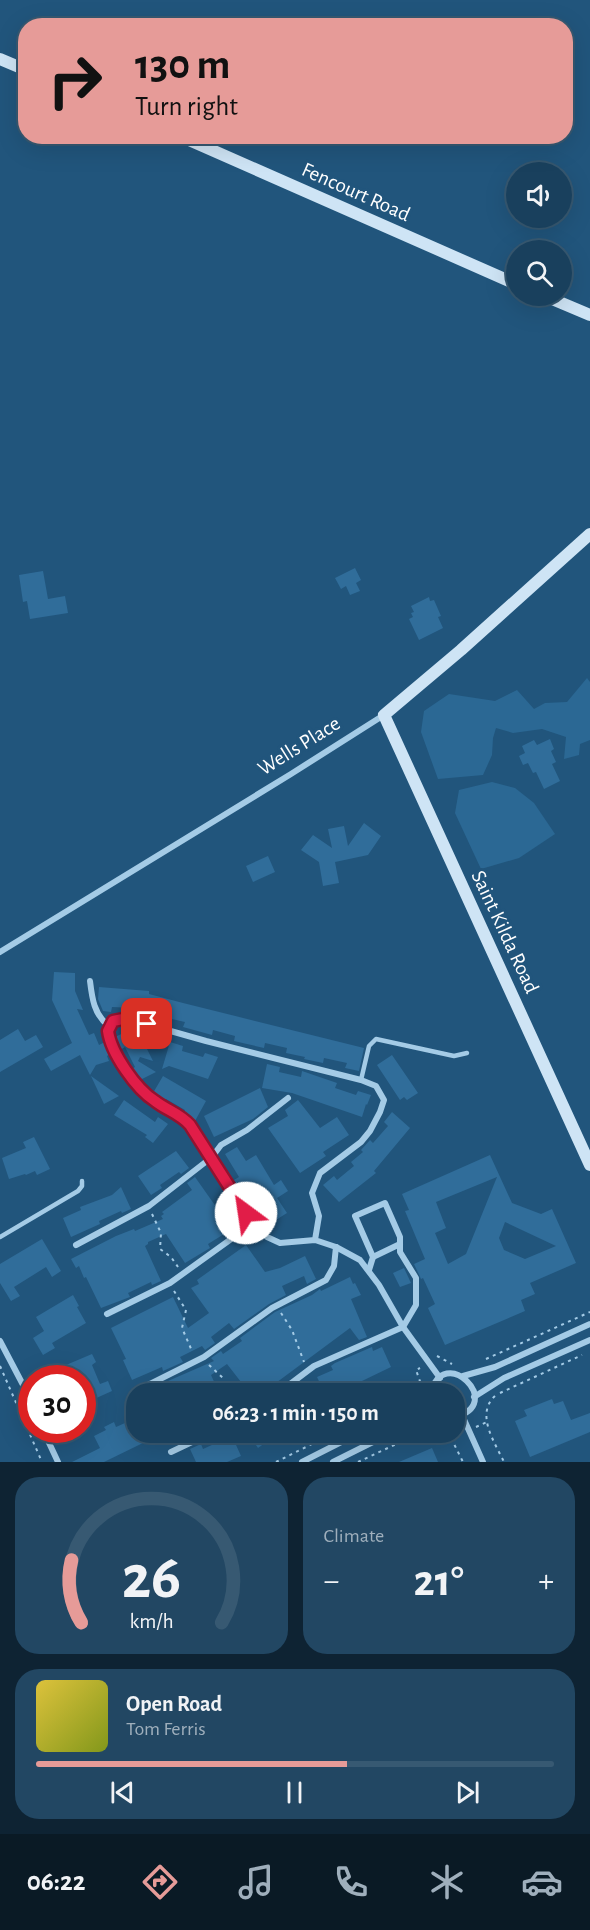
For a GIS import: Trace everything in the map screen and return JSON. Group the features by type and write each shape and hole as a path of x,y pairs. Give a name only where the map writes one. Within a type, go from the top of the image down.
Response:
{"street":[{"path":"0,59 18,67"},
{"name":"Fencourt Road","path":"198,144 506,280"},
{"path":"569,306 590,315"},
{"name":"Wells Place","path":"0,952 384,715 461,650 590,534"},
{"name":"Saint Kilda Road","path":"384,715 590,1165"},
{"path":"90,981 92,998 98,1015 109,1026"},
{"path":"315,1240 318,1216 312,1193 320,1173 361,1142 375,1122 384,1100 375,1086 361,1080 206,1041 128,1018 113,1021 109,1026 109,1038 116,1054 138,1085 156,1102 181,1115 212,1157 241,1202 252,1224 267,1237 280,1243 315,1240 336,1247 360,1260 369,1270 403,1328 440,1378"},
{"path":"76,1245 148,1206 212,1157 221,1145 247,1130 288,1098"},
{"path":"292,1383 311,1369 403,1328 416,1305 416,1278 400,1252 400,1237 385,1203 356,1216 373,1257 369,1270"},
{"path":"107,1314 169,1283 252,1224"},
{"path":"373,1257 400,1244"},
{"path":"152,1383 204,1357 276,1306 326,1280 334,1266 336,1247"},
{"path":"436,1383 440,1378 451,1374 463,1376 495,1367 590,1324"},
{"path":"474,1397 504,1378 590,1340"},
{"path":"0,1341 18,1375"},
{"path":"463,1376 472,1385 474,1397 471,1407 465,1412"},
{"path":"465,1422 483,1462"},
{"path":"50,1443 58,1462"},
{"path":"171,1452 190,1443"},
{"path":"302,1462 339,1443"},
{"path":"333,1462 371,1443"}],"lane":[{"path":"361,1080 369,1046 376,1039 454,1056 467,1053"},
{"path":"0,1237 78,1191 82,1186 82,1180"}],"path":[{"path":"148,1206 161,1233 160,1249 171,1257 183,1274"},
{"path":"169,1283 186,1310 182,1328 197,1361"},
{"path":"276,1306 292,1330 304,1363 311,1369"},
{"path":"483,1360 590,1312"},
{"path":"504,1462 488,1423 486,1412 489,1402 498,1394 589,1352"},
{"path":"421,1383 416,1370 438,1355 448,1363 460,1365"},
{"path":"204,1357 214,1371 223,1378 225,1383"},
{"path":"0,1366 42,1462"},
{"path":"276,1462 314,1443"},
{"path":"358,1462 396,1443"},
{"path":"454,1443 463,1462"}],"shaded area":[{"path":"587,678 590,682 590,740 580,744 579,755 564,759 566,737 542,729 513,733 496,728 492,755 483,775 438,779 421,732 424,711 449,694 495,701 517,690 534,709 545,703 567,702"},
{"path":"492,782 515,788 534,803 555,834 519,858 481,869 455,813 459,790"}],"building":[{"path":"355,568 361,580 356,583 360,591 350,595 346,586 341,589 335,578"},
{"path":"43,571 48,599 65,596 68,613 30,619 27,601 23,602 19,575"},
{"path":"429,597 430,601 434,600 443,628 419,640 409,619 413,617 411,613 414,612 411,606"},
{"path":"550,739 554,749 551,751 556,762 552,764 560,781 544,789 536,772 533,773 528,763 523,765 519,756 525,753 522,746 534,740 537,745"},
{"path":"364,823 381,836 368,855 335,862 339,883 323,886 319,862 301,850 313,835 332,848 328,829 344,826 348,846"},
{"path":"268,856 275,872 253,882 246,866"},
{"path":"54,972 75,973 75,991 83,1010 77,1009 89,1035 94,1033 99,1045 105,1042 110,1054 107,1056 109,1061 96,1065 90,1075 80,1055 51,1071 44,1059 72,1043 52,1000"},
{"path":"99,987 149,991 149,994 364,1048 359,1071 345,1068 347,1063 324,1058 323,1063 304,1059 305,1057 286,1053 287,1048 265,1043 264,1048 234,1041 235,1036 213,1030 212,1035 183,1027 185,1022 163,1017 161,1022 134,1014 134,1008 112,1007 111,1012 103,1011 98,999"},
{"path":"136,1027 153,1061 140,1057 138,1061 156,1072 140,1080 132,1069 135,1067 125,1047 120,1050 115,1037"},
{"path":"18,1029 25,1041 36,1035 43,1047 0,1072 0,1040"},
{"path":"170,1042 183,1046 182,1051 203,1057 205,1053 218,1057 208,1079 169,1066 162,1069"},
{"path":"392,1055 418,1093 407,1100 404,1097 400,1100 377,1065"},
{"path":"267,1064 280,1067 279,1072 301,1077 302,1071 337,1083 335,1088 356,1095 358,1091 371,1095 362,1117 292,1093 262,1088"},
{"path":"91,1076 119,1096 104,1104"},
{"path":"163,1076 206,1101 195,1121 184,1113 185,1110 166,1099 164,1101 153,1093"},
{"path":"260,1088 268,1107 253,1119 214,1137 204,1116"},
{"path":"124,1100 155,1122 158,1117 168,1124 153,1143 145,1137 147,1135 114,1115"},
{"path":"298,1100 320,1128 337,1117 349,1135 323,1152 326,1156 300,1173 268,1128 288,1116 285,1110"},
{"path":"392,1112 410,1128 374,1171 376,1173 339,1202 323,1185 334,1176 337,1180 354,1166 351,1162 363,1152 361,1150 370,1140 373,1143 388,1126 384,1122"},
{"path":"34,1137 50,1169 37,1175 35,1171 9,1179 2,1158 26,1148 23,1142"},
{"path":"237,1147 246,1161 256,1155 274,1185 281,1180 288,1191 277,1198 287,1213 268,1225 246,1188 241,1191 234,1180 239,1177 225,1154"},
{"path":"176,1151 189,1168 160,1185 162,1188 151,1195 138,1176"},
{"path":"490,1155 512,1203 541,1214 552,1209 576,1263 530,1283 535,1294 521,1300 525,1311 445,1345 428,1308 435,1304 414,1264 425,1259 405,1211 409,1210 402,1194","holes":["497,1177 466,1254 448,1264 435,1233 446,1228 436,1202","505,1222 556,1246 525,1259 504,1250 499,1238"]},
{"path":"195,1177 219,1211 225,1208 238,1227 208,1244 210,1248 185,1263 166,1234 148,1242 145,1246 161,1281 152,1285 151,1282 128,1293 130,1297 101,1308 86,1277 84,1278 79,1266 76,1268 71,1259 116,1236 163,1219 162,1212 192,1190 187,1183"},
{"path":"121,1187 131,1209 99,1221 100,1224 71,1237 63,1218 81,1210 80,1207 112,1195"},
{"path":"42,1239 61,1271 52,1277 46,1267 14,1287 20,1296 11,1301 0,1283 0,1264"},
{"path":"246,1245 265,1272 280,1268 305,1256 316,1279 307,1284 304,1276 282,1286 286,1295 234,1329 229,1323 211,1337 215,1343 205,1350 202,1346 180,1357 183,1362 163,1371 162,1367 132,1380 123,1360 126,1359 111,1328 173,1297 188,1328 209,1313 191,1288 199,1284 197,1280"},
{"path":"404,1268 411,1283 400,1287 393,1273"},
{"path":"350,1277 361,1295 351,1299 367,1337 359,1340 350,1328 276,1383 240,1383 227,1364 211,1375 215,1383 169,1383 168,1381 214,1361 211,1358 221,1351 223,1354 242,1341 240,1338 275,1312 320,1289 321,1291"},
{"path":"73,1295 86,1323 52,1343 55,1348 43,1355 33,1338 44,1331 36,1317"},
{"path":"372,1347 373,1351 382,1347 391,1367 358,1383 320,1383 317,1377 333,1370 331,1366"},
{"path":"92,1354 96,1362 92,1365 66,1365"},
{"path":"96,1374 100,1384 108,1381 112,1391 96,1398"},
{"path":"552,1399 554,1404 563,1401 571,1420 590,1413 590,1432 530,1457 515,1421 527,1416 524,1410"},
{"path":"114,1422 116,1427 125,1423 126,1443 143,1443 104,1462 72,1462 100,1448 96,1435 106,1430 104,1427"},
{"path":"216,1443 235,1443 241,1456 227,1462 196,1462 190,1449 201,1444 203,1449"},
{"path":"255,1443 265,1443 258,1448"},
{"path":"432,1448 438,1462 399,1462"}],"route":[{"path":"147,1024 128,1018 113,1021 108,1031 116,1054 146,1094 181,1115 190,1125 246,1213"}]}
